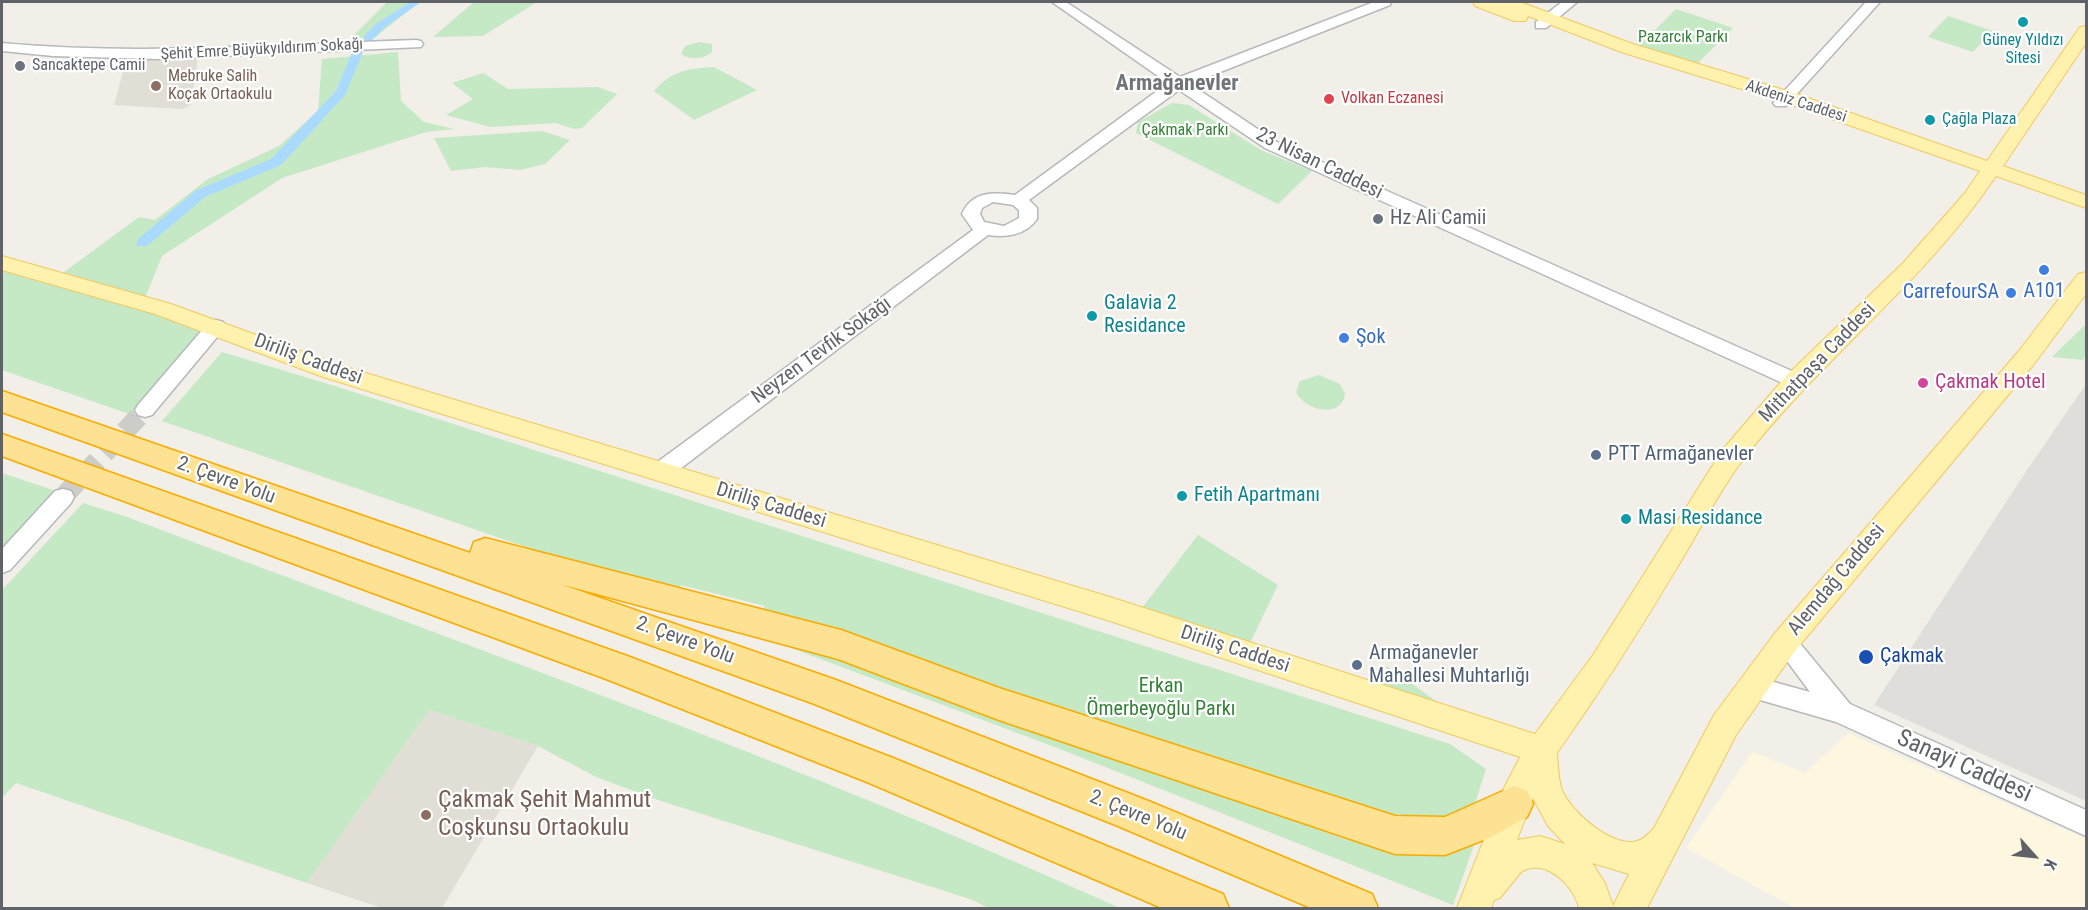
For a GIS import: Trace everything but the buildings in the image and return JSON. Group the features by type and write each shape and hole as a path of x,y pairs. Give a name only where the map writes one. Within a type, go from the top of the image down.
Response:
{"highway":[{"name":"2. Çevre Yolu","path":"2,401 823,691 1132,813 1358,909"},
{"path":"2,445 629,673 880,770 1209,909"},
{"path":"154,454 529,564 831,642 999,704 1395,835 1445,836 1478,824 1514,804"}],"main road":[{"name":"Akdeniz Caddesi","path":"1481,2 1550,13"},
{"name":"Akdeniz Caddesi","path":"1506,2 1550,13 1645,62 1784,100 1995,166 2086,202"},
{"name":"Mithatpaşa Caddesi","path":"1475,906 1514,804 1541,750 1603,664 1732,456 1796,381 1911,268 1995,166 2086,31"},
{"name":"Akdeniz Caddesi","path":"1995,166 2005,160 2018,169 2086,196"},
{"path":"2081,287 2070,284 2086,260"},
{"name":"Diriliş Caddesi","path":"2,263 146,303 216,326 331,371 1110,609 1541,750"},
{"name":"Alemdağ Caddesi","path":"1629,909 1725,725 1752,687 1785,642 1995,395 2081,287"},
{"path":"1541,750 1545,789 1552,804 1581,838 1604,852 1626,858 1649,854 1665,839"},
{"path":"1475,906 1499,870 1515,857 1543,851 1562,858 1579,873 1595,898 1596,909"}],"street":[{"name":"23 Nisan Caddesi","path":"1058,2 1271,145 1796,381"},
{"path":"1018,200 1178,83 1385,2"},
{"path":"1784,100 1873,2"},
{"name":"Şehit Emre Büyükyıldırım Sokağı","path":"2,47 56,54 123,56 416,44"},
{"path":"993,197 1018,200 1028,208 1028,219 1024,224 1010,230 985,229 977,225 971,214 977,203 993,197"},
{"name":"Neyzen Tevfik Sokağı","path":"660,472 985,229"},
{"path":"145,410 216,326"},
{"path":"2,564 63,497"},
{"name":"Sanayi Caddesi","path":"1785,642 1841,712"},
{"name":"Sanayi Caddesi","path":"1752,687 1841,712 2086,823"}],"shaded area":[{"name":"Mebruke Salih Koçak Ortaokulu","path":"198,57 191,105 183,109 114,105 124,68 130,63 138,59"},
{"path":"2086,384 2086,801 1874,705 2029,467"},
{"name":"Çakmak Şehit Mahmut Coşkunsu Ortaokulu","path":"429,710 538,746 442,908 382,908 307,883"},
{"path":"1848,733 2086,839 2086,908 1795,908 1686,848 1752,752 1805,773"}],"green space":[{"path":"387,2 419,2 368,43 350,39"},
{"path":"474,2 537,2 483,36 433,37"},
{"name":"Pazarcık Parkı","path":"1676,9 1733,28 1695,66 1638,47"},
{"path":"1948,16 1993,31 1973,52 1928,37"},
{"path":"699,42 712,44 712,52 697,58 689,58 681,54 685,46"},
{"path":"398,52 401,101 424,122 455,129 426,132 282,178 162,256 145,298 60,275 139,217 155,220 208,179 279,146 318,111 322,59"},
{"path":"714,67 757,90 694,120 654,91 667,79 681,72"},
{"path":"483,73 508,89 598,87 617,94 582,128 574,129 556,123 490,127 446,115 473,99 452,83"},
{"name":"Çakmak Parkı","path":"1172,103 1189,105 1261,150 1312,171 1278,204 1136,133 1138,122"},
{"path":"542,131 570,140 545,164 520,170 485,167 451,171 434,138"},
{"path":"2,271 205,328 132,415 2,370"},
{"path":"2084,326 2086,328 2086,354 2083,360 2052,357"},
{"name":"Erkan Ömerbeyoğlu Parkı","path":"222,352 338,387 1450,744 1486,769 1472,813 1442,820 1412,820 1145,741 868,643 763,609 765,606 681,585 679,588 549,555 162,421"},
{"path":"1319,375 1340,384 1345,394 1337,407 1322,410 1306,404 1296,392 1300,381"},
{"path":"2,473 56,491 50,511 2,558"},
{"path":"83,503 127,517 751,753 998,854 1120,908 988,908 973,900 661,801 596,777 538,746 429,710 307,883 16,783 2,798 2,590"},
{"path":"1198,535 1278,585 1245,653 1138,613"},
{"path":"730,625 822,653 1342,838 1400,855 1437,852 1476,839 1453,905 1060,749"},
{"path":"1387,666 1447,709 1379,692"}],"waterway":[{"path":"368,38 380,26 416,2"},
{"path":"142,243 200,194 276,162 341,92 357,52"}],"tunnel":[{"path":"63,497 145,410"}],"place":[{"name":"Güney Yıldızı Sitesi","path":"2023,22"},
{"name":"Sancaktepe Camii","path":"20,66"},
{"name":"Mebruke Salih Koçak Ortaokulu","path":"156,86"},
{"name":"Volkan Eczanesi","path":"1329,99"},
{"name":"Çağla Plaza","path":"1930,120"},
{"name":"Hz Ali Camii","path":"1378,219"},
{"name":"A101","path":"2044,270"},
{"name":"CarrefourSA","path":"2011,293"},
{"name":"Galavia 2 Residance","path":"1092,316"},
{"name":"Şok","path":"1344,338"},
{"name":"Çakmak Hotel","path":"1923,383"},
{"name":"PTT Armağanevler","path":"1596,455"},
{"name":"Fetih Apartmanı","path":"1182,496"},
{"name":"Masi Residance","path":"1626,519"},
{"name":"Çakmak","path":"1866,657"},
{"name":"Armağanevler Mahallesi Muhtarlığı","path":"1357,665"},
{"name":"Çakmak Şehit Mahmut Coşkunsu Ortaokulu","path":"426,815"}],"district":[{"name":"Armağanevler","path":"1177,84"}]}
